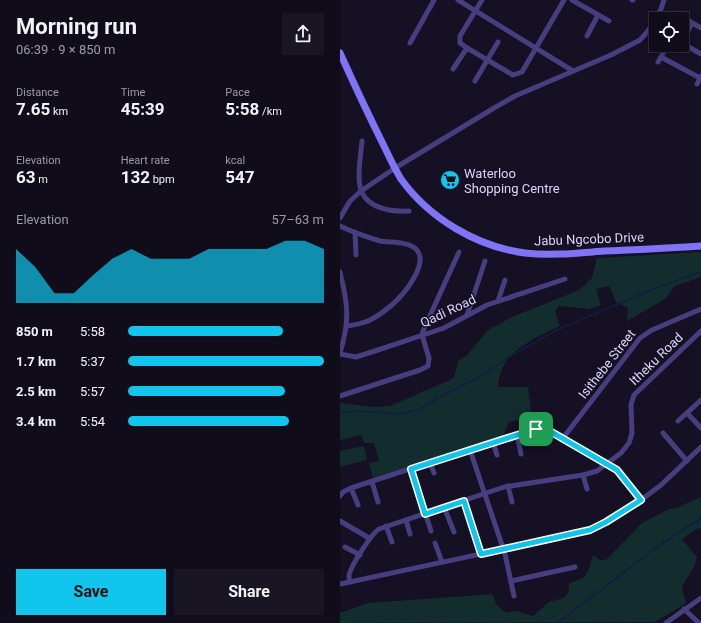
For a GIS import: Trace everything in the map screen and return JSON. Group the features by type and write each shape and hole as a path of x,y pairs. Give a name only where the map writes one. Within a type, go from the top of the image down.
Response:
{"main road":[{"name":"Jabu Ngcobo Drive","path":"340,54 395,168 402,179 422,202 442,219 468,235 494,246 509,250 558,254 701,246"}],"street":[{"path":"410,43 434,0"},
{"path":"458,0 573,71"},
{"path":"482,0 460,38 460,43 509,74 516,75 522,72 564,0"},
{"path":"572,0 608,21"},
{"path":"660,12 664,0"},
{"path":"587,36 598,15"},
{"path":"689,21 701,28"},
{"path":"689,29 692,23"},
{"path":"340,218 350,201 361,190 494,108 515,96 636,42 649,32"},
{"path":"475,81 498,42"},
{"path":"689,47 701,53"},
{"path":"453,69 467,48"},
{"path":"664,52 660,60 700,77 697,84"},
{"path":"362,141 359,180 361,190 368,201 375,206 389,210 408,211"},
{"path":"340,226 378,240 413,247 419,253 420,259 419,266 412,280 404,293 392,305 366,322 347,326"},
{"path":"355,232 356,255"},
{"path":"340,396 426,367 429,364 422,335 424,327 459,252"},
{"path":"467,315 485,261"},
{"path":"340,272 346,301 347,326 340,354"},
{"name":"Qadi Road","path":"340,354 352,357 359,356 444,328 483,306 565,279"},
{"path":"498,301 505,280"},
{"name":"Isithebe Street","path":"563,438 640,338 652,330 701,309"},
{"name":"Itheku Road","path":"350,582 350,573 369,538 376,530 508,486 582,475 597,471 607,464 622,453 629,443 632,428 630,410 634,395 701,331"},
{"path":"678,422 701,400"},
{"path":"687,413 701,428"},
{"path":"341,493 351,488 517,434 542,429 548,430 563,438 619,472 641,500"},
{"path":"663,433 686,461"},
{"path":"517,434 521,454"},
{"path":"493,442 497,455"},
{"path":"340,584 590,530 606,522 641,500 661,485 701,447"},
{"path":"470,450 503,550 514,596"},
{"path":"430,463 434,473"},
{"path":"411,469 431,531"},
{"path":"582,475 587,488"},
{"path":"372,482 378,502"},
{"path":"508,486 512,502"},
{"path":"351,488 358,504"},
{"path":"464,501 481,554"},
{"path":"444,507 454,532"},
{"path":"340,520 369,538"},
{"path":"406,520 410,534"},
{"path":"386,526 392,542"},
{"path":"435,543 442,562"},
{"path":"345,547 360,555"},
{"path":"510,580 575,567"},
{"path":"666,623 701,598"},
{"path":"684,609 699,623"}],"green space":[{"path":"701,252 701,277 675,286 665,299 627,321 628,308 616,302 609,286 596,289 601,305 590,309 559,306 555,311 560,326 519,348 505,364 500,375 498,387 528,387 532,417 509,422 503,436 373,478 369,463 379,461 374,443 364,443 361,435 340,440 340,403 374,407 390,406 454,378 458,361 467,355 488,330 512,317 579,290 592,278 597,258"},
{"path":"364,446 367,460 340,467 340,451"},
{"path":"701,497 701,528 682,539 697,557 693,569 684,584 683,591 686,601 685,604 655,622 340,623 340,613 368,603 493,594 496,604 505,612 517,611 533,616 549,602 563,598 569,591 569,584 584,577 589,569 593,556 600,560 606,560 642,523 669,509 676,508"}],"waterway":[{"path":"340,414 345,412 363,411 401,414 420,409 480,377 514,354 557,330 658,287 701,272"},
{"path":"557,623 661,544 701,518"}],"place":[{"name":"Waterloo Shopping Centre","path":"450,180"}],"route":[{"path":"536,429 548,430 617,470 641,500 606,522 590,530 481,554 464,501 425,514 411,469 536,429"}]}
